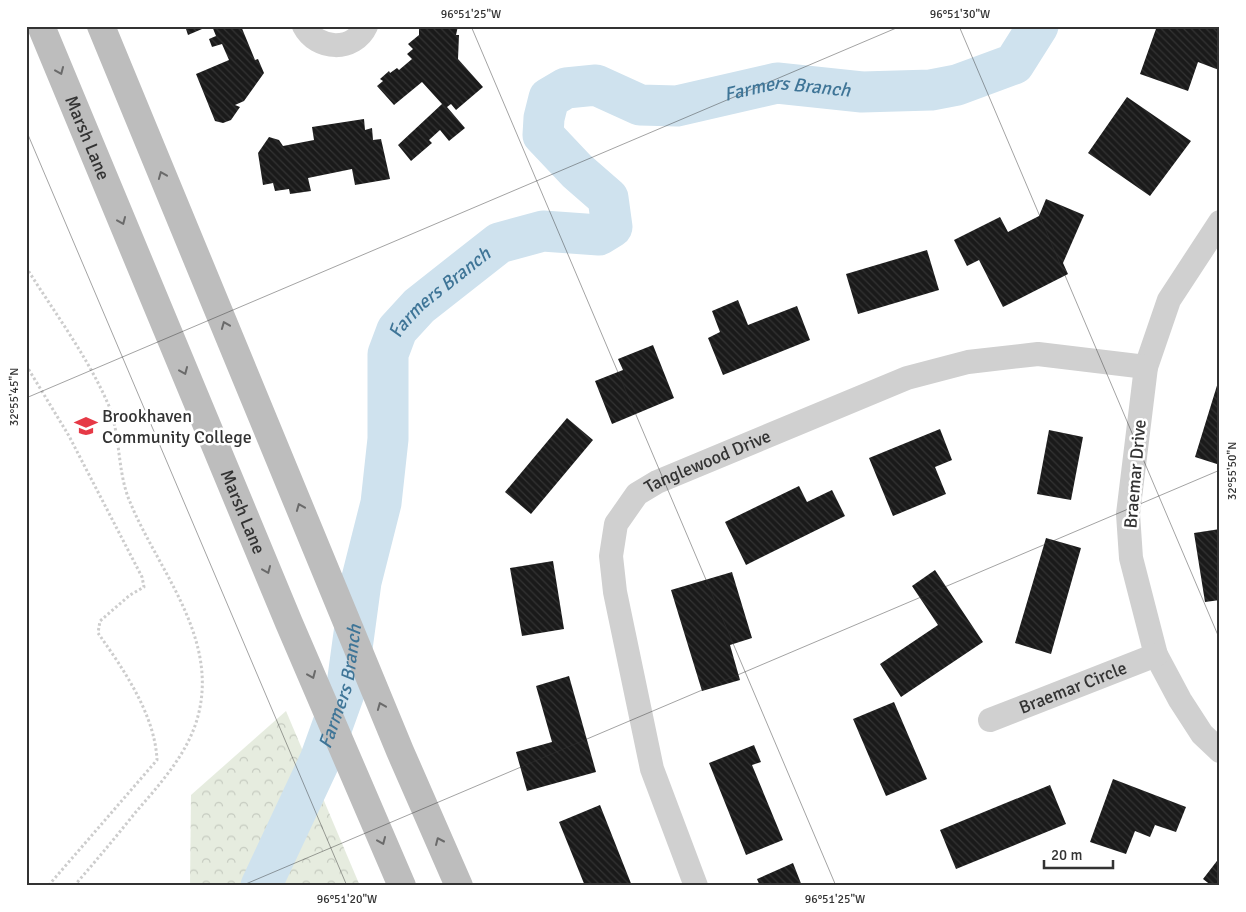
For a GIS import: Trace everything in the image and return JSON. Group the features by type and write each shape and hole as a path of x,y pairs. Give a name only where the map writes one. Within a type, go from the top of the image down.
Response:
{"main road":[{"name":"Marsh Lane","path":"41,26 292,630 402,886"},
{"path":"101,26 400,751 459,886"}],"street":[{"path":"304,26 315,40 325,45 336,46 347,44 358,38 366,26"},
{"name":"Braemar Drive","path":"1220,222 1169,300 1146,367 1128,514 1130,558 1156,655 1180,700 1202,734 1220,751"},
{"name":"Tanglewood Drive","path":"696,886 652,769 615,592 611,556 616,524 637,494 657,482 899,382 968,362 1038,354 1146,367"},
{"name":"Braemar Circle","path":"990,720 1156,655"}],"path":[{"path":"26,267 94,376 109,406 118,434 129,500 188,614 201,665 201,692 198,716 185,747 167,775 74,886"},
{"path":"26,364 69,436 142,577 144,587 130,595 100,622 97,627 98,633 126,673 146,716 157,748 157,760 48,886"}],"green space":[{"path":"286,711 360,886 190,886 191,795"}],"building":[{"path":"185,26 209,26 188,35"},
{"path":"212,26 241,26 255,60 258,59 264,73 244,101 235,105 240,107 231,120 223,123 215,121 196,74 229,60 222,44 212,47 209,39 216,36"},
{"path":"412,26 458,26 456,35 459,35 458,59 483,87 456,110 451,104 447,107 465,128 449,141 440,130 429,140 432,143 411,161 398,145 442,104 422,82 394,105 377,86 383,81 380,79 389,71 390,73 397,68 399,70 412,59 407,54 413,49 408,44 419,35 419,29 412,29"},
{"path":"1157,26 1220,26 1219,70 1198,62 1188,91 1140,74"},
{"path":"1127,97 1191,141 1150,196 1088,153"},
{"path":"364,119 365,130 372,128 373,140 381,139 390,179 355,185 352,169 308,178 311,191 290,194 289,189 275,191 273,183 263,185 258,153 269,137 279,140 283,146 314,140 312,127"},
{"path":"1046,199 1084,215 1063,263 1068,274 1003,307 979,260 967,266 954,240 1000,217 1008,232 1039,216"},
{"path":"927,250 939,290 858,314 846,274"},
{"path":"738,300 748,325 797,306 810,340 723,375 708,338 720,332 712,311"},
{"path":"653,345 674,398 612,424 595,381 623,370 618,359"},
{"path":"1220,379 1220,465 1195,457"},
{"path":"567,418 593,440 531,514 505,492"},
{"path":"940,429 952,460 935,467 946,494 893,516 869,458"},
{"path":"1049,430 1083,437 1071,500 1037,494"},
{"path":"799,486 807,502 832,490 845,516 746,565 725,522"},
{"path":"1220,529 1220,600 1205,602 1194,533"},
{"path":"1046,538 1081,548 1051,654 1015,643"},
{"path":"553,561 564,629 522,636 510,568"},
{"path":"935,570 983,642 901,697 880,664 938,625 912,586"},
{"path":"732,572 752,638 730,645 740,680 702,691 671,590"},
{"path":"569,676 596,772 527,791 516,752 552,742 536,686"},
{"path":"894,702 927,779 886,796 853,719"},
{"path":"754,745 761,762 752,765 783,840 746,855 709,763"},
{"path":"1113,779 1186,807 1176,832 1155,825 1150,837 1135,831 1126,854 1090,842"},
{"path":"1050,785 1066,824 956,869 940,830"},
{"path":"600,805 632,886 585,886 559,822"},
{"path":"1220,857 1220,886 1212,886 1203,879"},
{"path":"793,863 802,886 760,886 757,879"}],"waterway":[{"name":"Farmers Branch","path":"261,886 320,760 347,685 361,582 381,503 388,439 388,354 397,330 419,306 499,243 543,231 599,235 612,227 608,198 577,171 543,135 544,118 549,98 566,88 596,85 640,105 677,106 777,83 862,92 931,90 957,85 1014,64 1038,26"}],"place":[{"name":"Brookhaven Community College","path":"86,426"}]}
